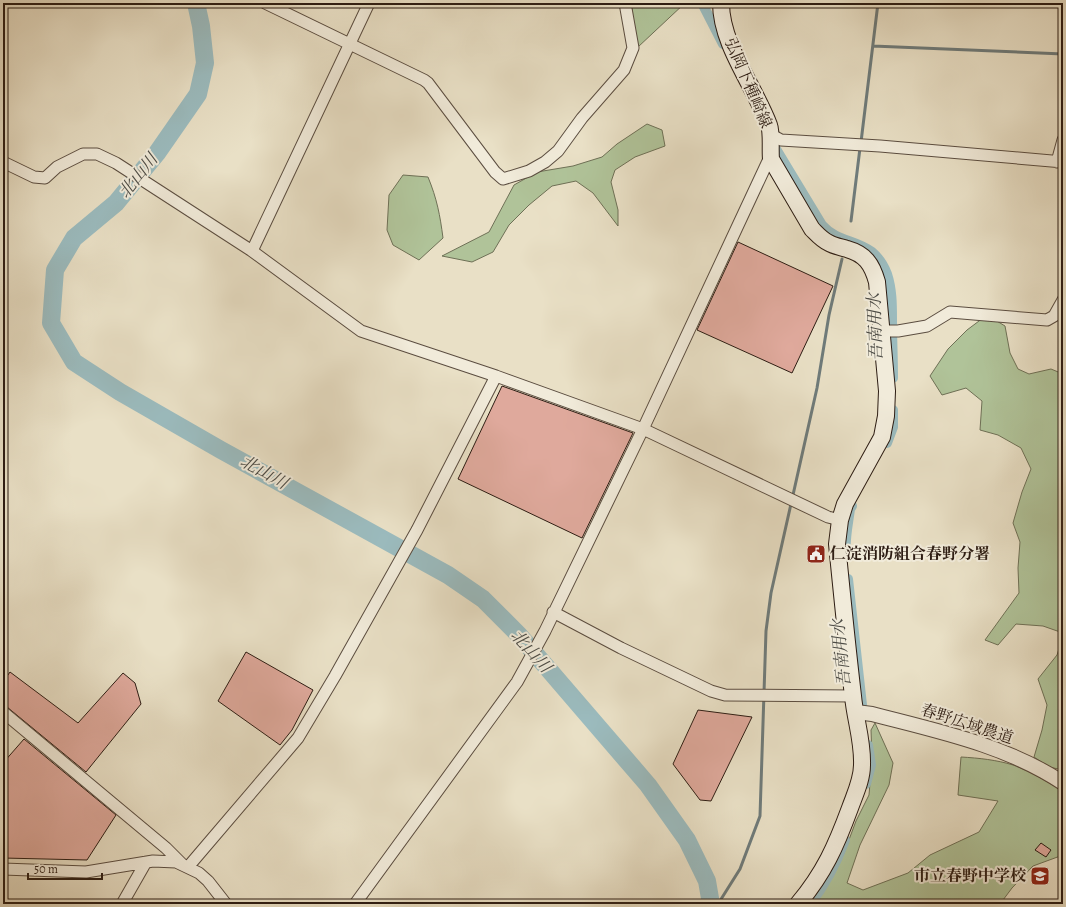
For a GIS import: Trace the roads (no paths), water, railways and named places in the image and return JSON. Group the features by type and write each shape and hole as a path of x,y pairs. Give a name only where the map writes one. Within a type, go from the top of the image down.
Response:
{"main road":[{"name":"弘岡下種崎線","path":"721,3 726,33 738,62 770,128 770,145 812,229 830,244 856,252 866,259 873,268 878,282 883,331 887,391 886,416 882,437 845,504 840,520 837,544 853,696 859,727 862,765 856,792 830,857 816,880 798,904"}],"street":[{"path":"265,3 424,80 428,83 495,172 503,179 529,171 545,162 558,151 582,118 624,70 633,48 625,3"},
{"path":"252,251 369,3"},
{"path":"355,904 517,682 545,631 643,429 768,161 770,145 781,140 880,146 1060,162 1063,140"},
{"path":"3,162 34,177 45,178 57,167 83,154 97,154 116,162 252,251 361,331 496,376 643,429 828,517 840,520"},
{"path":"883,331 927,326 950,312 1047,320 1054,316 1063,300"},
{"path":"185,865 298,738 336,676 417,530 496,376"},
{"path":"553,612 620,648 711,691 725,695 853,696"},
{"path":"3,712 160,842 185,865"},
{"name":"春野広域農道","path":"856,712 872,714 975,742 1018,759 1063,783"},
{"path":"122,904 146,862"},
{"path":"3,869 86,872 146,862 176,862 199,872 226,904"}],"waterway":[{"name":"北山川","path":"196,3 201,26 205,63 198,94 157,153 116,203 74,238 55,270 51,323 74,362 120,392 221,450 448,575 483,599 519,635 648,785 687,840 707,881 711,904"},
{"name":"吾南用水","path":"702,3 723,44"},
{"path":"861,142 878,3"},
{"path":"873,46 1063,54"},
{"name":"吾南用水","path":"773,144 822,225 834,235 866,248 872,252 879,259 884,268 890,285 892,309 893,378"},
{"path":"851,221 860,148"},
{"path":"718,904 740,869 760,816 766,631 771,593 817,388 829,315 842,259"},
{"name":"吾南用水","path":"887,443 893,427 893,410"},
{"name":"吾南用水","path":"846,557 846,533 850,509 852,506"},
{"name":"吾南用水","path":"848,579 862,705"},
{"name":"吾南用水","path":"866,784 871,765 868,745"},
{"name":"吾南用水","path":"810,904 830,874 845,840"}],"place":[{"name":"仁淀消防組合春野分署","path":"816,554"},
{"name":"市立春野中学校","path":"1040,876"}]}
